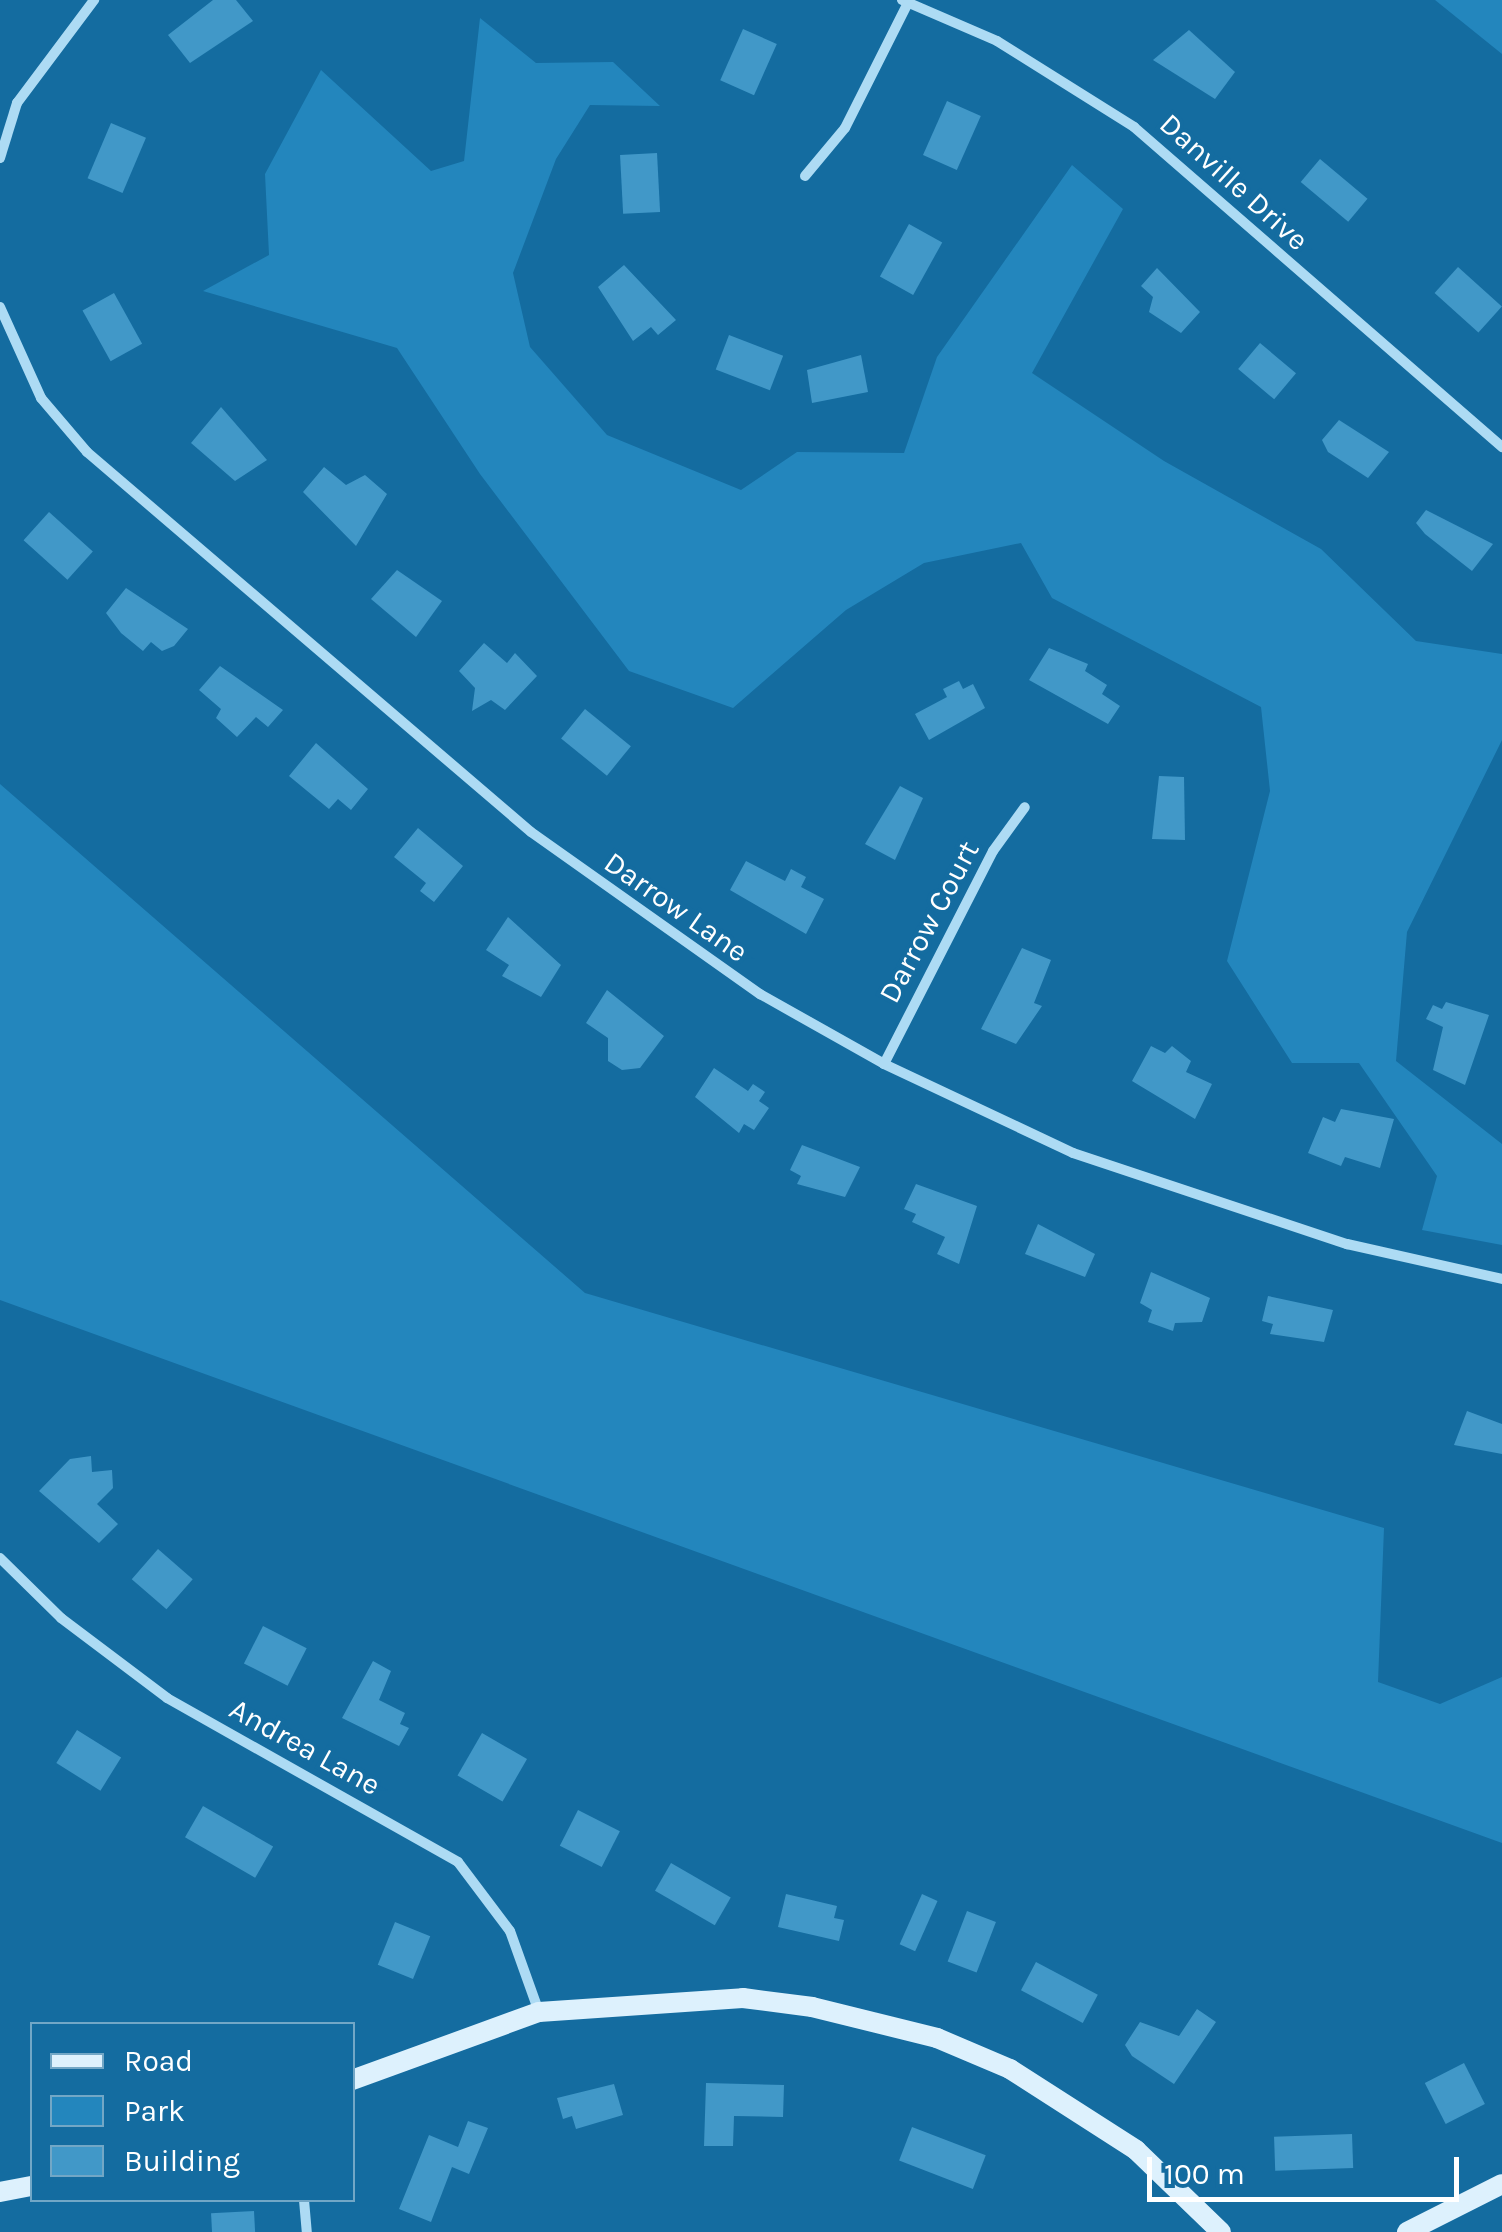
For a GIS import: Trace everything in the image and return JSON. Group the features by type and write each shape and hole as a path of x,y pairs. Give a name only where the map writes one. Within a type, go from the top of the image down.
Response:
{"street":[{"path":"0,158 16,103 94,0"},
{"path":"805,176 845,128 905,1"},
{"name":"Danville Drive","path":"905,1 997,41 1134,127 1502,448"},
{"name":"Darrow Lane","path":"0,307 42,398 88,452 611,896 884,1064 1162,1185 1347,1244 1502,1279"},
{"name":"Darrow Court","path":"884,1064 993,851 1025,807"},
{"name":"Andrea Lane","path":"0,1558 61,1618 167,1698 458,1862 510,1930 539,2012"},
{"path":"355,2079 539,2012 743,1998 937,2038 1078,2109 1136,2150 1221,2232"},
{"path":"1407,2232 1502,2184"},
{"path":"0,2192 30,2186"},
{"path":"304,2202 308,2232"}],"green space":[{"path":"1435,0 1502,0 1502,54"},
{"path":"480,18 536,63 613,62 660,106 590,105 556,159 513,273 530,347 607,435 741,490 797,452 904,453 937,357 1072,165 1123,209 1032,373 1164,461 1321,549 1416,641 1502,654 1502,740 1407,932 1396,1061 1502,1144 1502,1245 1422,1230 1437,1176 1359,1063 1292,1063 1227,961 1270,791 1261,707 1052,598 1021,543 924,563 846,610 733,708 629,671 480,474 397,348 203,291 269,255 265,174 321,70 431,171 464,161"},
{"path":"0,784 585,1293 1384,1528 1378,1682 1440,1704 1502,1677 1502,1843 0,1300"}],"building":[{"path":"213,0 236,0 253,21 190,63 168,35"},
{"path":"743,29 777,44 754,95 720,80"},
{"path":"1189,30 1235,72 1215,99 1153,60"},
{"path":"947,101 981,116 957,170 923,155"},
{"path":"111,123 146,138 123,193 88,178"},
{"path":"657,153 660,212 623,214 620,155"},
{"path":"1320,159 1367,199 1348,222 1301,182"},
{"path":"909,224 942,242 913,295 880,276"},
{"path":"624,265 676,320 658,335 651,327 633,341 598,287"},
{"path":"1458,267 1502,306 1478,332 1435,293"},
{"path":"1157,268 1200,312 1181,333 1149,312 1153,297 1141,286"},
{"path":"114,293 142,344 111,361 83,310"},
{"path":"729,335 783,356 770,390 716,370"},
{"path":"1260,343 1296,373 1274,399 1238,369"},
{"path":"861,355 868,392 812,403 807,370"},
{"path":"221,407 267,460 235,481 191,443"},
{"path":"1339,420 1389,452 1368,478 1328,452 1322,440"},
{"path":"324,467 346,485 365,475 387,494 356,546 303,492"},
{"path":"1426,510 1493,544 1472,571 1416,523"},
{"path":"49,512 93,551 67,580 24,540"},
{"path":"397,570 442,601 416,637 371,599"},
{"path":"126,588 188,629 174,646 162,651 151,642 143,651 121,633 106,613"},
{"path":"484,643 507,663 515,653 537,676 505,710 491,700 472,711 475,688 459,671"},
{"path":"1049,648 1088,664 1085,671 1107,685 1102,694 1120,706 1108,724 1029,680"},
{"path":"220,666 283,710 268,727 256,717 237,737 216,718 221,709 199,690"},
{"path":"959,681 963,689 973,684 985,708 929,740 915,714 947,697 943,689"},
{"path":"585,709 631,746 607,776 561,739"},
{"path":"316,743 368,789 351,810 338,799 329,809 289,776"},
{"path":"1159,776 1184,777 1185,840 1152,839"},
{"path":"900,786 923,798 895,860 865,844"},
{"path":"418,828 463,866 434,902 420,891 426,883 394,857"},
{"path":"746,861 785,881 791,869 806,877 801,887 824,899 806,934 730,890"},
{"path":"508,917 561,965 541,997 502,976 509,965 486,950"},
{"path":"1022,948 1051,960 1034,1003 1042,1006 1016,1044 981,1029"},
{"path":"607,990 664,1036 640,1068 622,1070 608,1061 608,1038 586,1023"},
{"path":"1446,1002 1489,1015 1465,1085 1433,1070 1443,1027 1426,1019 1433,1005 1442,1009"},
{"path":"1151,1046 1165,1053 1172,1046 1191,1061 1186,1072 1212,1084 1195,1119 1132,1081"},
{"path":"714,1068 748,1091 753,1084 765,1092 759,1101 769,1108 754,1130 744,1124 739,1133 695,1097"},
{"path":"1341,1109 1394,1119 1380,1168 1345,1157 1341,1166 1308,1153 1323,1117 1335,1122"},
{"path":"802,1145 860,1167 845,1197 797,1184 801,1176 790,1170"},
{"path":"916,1184 977,1206 959,1264 937,1254 945,1237 912,1222 916,1214 904,1209"},
{"path":"1038,1224 1095,1254 1085,1277 1025,1254"},
{"path":"1151,1272 1210,1298 1202,1322 1175,1323 1173,1331 1148,1322 1152,1310 1140,1303"},
{"path":"1268,1296 1333,1310 1324,1342 1270,1334 1273,1324 1262,1321"},
{"path":"1467,1411 1502,1424 1502,1454 1454,1445"},
{"path":"91,1456 92,1472 112,1470 113,1488 97,1504 118,1524 99,1543 39,1491 70,1459"},
{"path":"158,1549 193,1579 166,1609 132,1579"},
{"path":"263,1626 307,1648 288,1686 244,1663"},
{"path":"373,1661 391,1671 379,1700 405,1713 400,1724 409,1728 399,1746 342,1718"},
{"path":"77,1730 121,1758 100,1791 56,1763"},
{"path":"482,1733 527,1759 503,1801 457,1775"},
{"path":"203,1806 273,1846 255,1878 185,1837"},
{"path":"578,1810 620,1831 602,1867 560,1846"},
{"path":"671,1863 731,1898 715,1925 655,1891"},
{"path":"786,1894 837,1906 834,1918 844,1920 839,1941 778,1927"},
{"path":"922,1894 938,1901 915,1951 900,1944"},
{"path":"967,1911 996,1922 977,1973 948,1961"},
{"path":"395,1922 430,1936 413,1979 378,1965"},
{"path":"1036,1962 1098,1995 1083,2023 1021,1990"},
{"path":"1197,2009 1216,2022 1174,2084 1132,2056 1125,2045 1140,2022 1179,2036"},
{"path":"1464,2063 1485,2104 1446,2124 1425,2083"},
{"path":"706,2083 784,2085 783,2117 734,2116 733,2146 704,2146"},
{"path":"614,2084 623,2115 576,2129 572,2116 563,2119 557,2098"},
{"path":"468,2121 488,2128 469,2174 452,2167 431,2222 399,2209 429,2135 458,2147"},
{"path":"912,2127 986,2155 973,2189 899,2161"},
{"path":"1352,2134 1353,2168 1275,2171 1274,2137"},
{"path":"254,2211 255,2232 212,2232 211,2213"}]}
